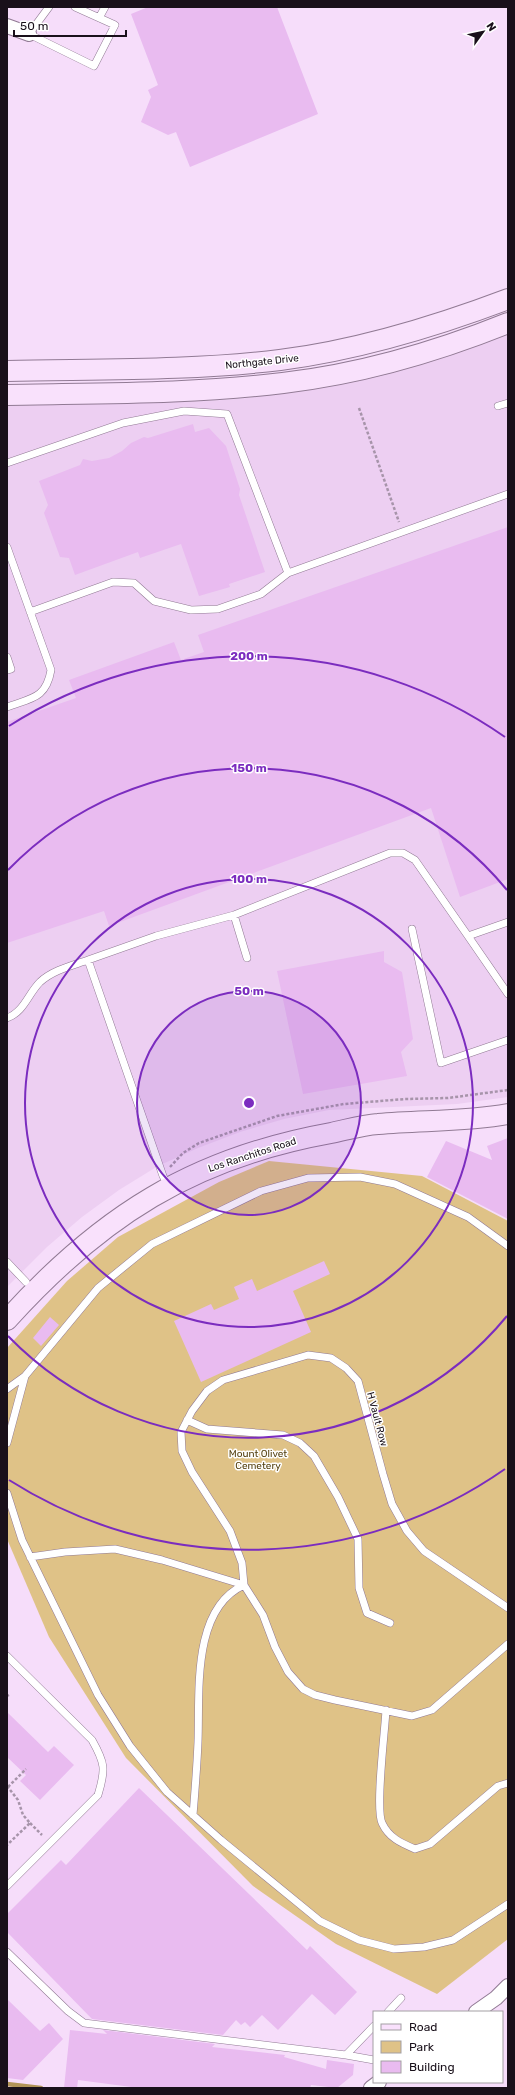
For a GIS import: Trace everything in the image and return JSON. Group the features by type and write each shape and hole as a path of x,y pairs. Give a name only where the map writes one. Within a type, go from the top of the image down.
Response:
{"street":[{"path":"7,26 29,34"},
{"name":"Northgate Drive","path":"7,371 208,367 280,360 345,349 415,331 508,299"},
{"path":"7,395 210,390 284,383 350,372 422,354 508,323"},
{"name":"Los Ranchitos Road","path":"7,1303 54,1254 88,1225 165,1181 207,1168 247,1153 303,1138 356,1127 378,1124 457,1121 508,1114"},
{"name":"Los Ranchitos Road","path":"7,1320 61,1264 95,1235 131,1209 165,1181"},
{"path":"477,2011 496,1998 508,1986"}],"lane":[{"path":"49,7 29,34 94,66 115,25 75,7"},
{"path":"99,18 105,7"},
{"path":"498,406 508,403"},
{"path":"7,464 123,423 184,411 227,414 288,573"},
{"path":"30,612 113,582 134,583 154,601 192,610 218,609 261,594 288,573 508,494"},
{"path":"7,547 51,670 48,684 39,695 7,707"},
{"path":"7,657 10,669 7,670"},
{"path":"7,1018 14,1016 24,1006 40,983 56,972 156,936 234,915 390,853 403,853 416,860 508,994"},
{"path":"234,915 247,958"},
{"path":"468,936 508,922"},
{"path":"412,929 441,1062 508,1040"},
{"path":"88,960 165,1181"},
{"path":"7,1389 25,1376 98,1288 152,1244 261,1191 308,1178 360,1177 395,1184 468,1217 508,1246"},
{"path":"7,1262 26,1282"},
{"name":"H Vault Row","path":"244,1585 242,1563 230,1531 192,1472 182,1451 181,1432 192,1411 208,1391 223,1380 308,1355 331,1358 346,1368 358,1381 382,1474 392,1504 407,1531 424,1551 508,1608"},
{"path":"7,1443 25,1376"},
{"path":"187,1420 207,1429 283,1435 300,1443 314,1456 338,1497 358,1539 359,1588 367,1613 390,1623"},
{"path":"7,1493 22,1540 98,1695 130,1746 167,1792 221,1840 320,1921 359,1940 394,1949 424,1947 453,1940 508,1904"},
{"path":"30,1557 65,1552 115,1549 162,1560 244,1585 263,1615 275,1647 288,1672 303,1689 315,1695 412,1716 432,1710 508,1644"},
{"path":"193,1815 198,1742 198,1691 204,1645 209,1624 219,1605 232,1590 244,1585"},
{"path":"7,1656 92,1740 102,1757 104,1775 98,1795 7,1886"},
{"path":"386,1710 379,1802 382,1823 396,1841 415,1848 430,1844 498,1786 508,1783"},
{"path":"7,1952 68,2011 84,2023 346,2055 373,2060"},
{"path":"389,2011 401,1998"},
{"path":"346,2055 373,2027"}],"path":[{"path":"359,408 402,532"},
{"path":"26,1769 8,1786 18,1800 24,1815 42,1835"},
{"path":"7,1845 30,1823"}],"shaded area":[{"path":"508,332 508,1097 457,1104 329,1110 284,1119 240,1132 198,1148 158,1166 119,1190 82,1217 47,1247 7,1287 7,406 210,401 248,398 284,390 333,385 424,364"}],"green space":[{"name":"Mount Olivet Cemetery","path":"269,1161 422,1176 508,1221 508,1939 437,1994 336,1944 253,1886 126,1758 49,1637 7,1539 7,1348 67,1281 118,1237 219,1182"}],"building":[{"path":"148,7 277,7 318,114 190,167 176,132 168,135 141,122 151,97 148,90 158,85 131,14"},
{"path":"193,424 195,432 209,428 226,446 240,489 239,495 265,572 229,584 230,587 199,596 181,544 140,558 138,552 75,575 69,558 60,557 44,513 48,505 39,481 80,465 83,459 92,461 109,458 122,451 131,443 144,437 148,438"},
{"path":"508,527 508,879 460,897 431,808 109,926 104,911 7,943 7,722 76,698 69,680 174,642 181,660 204,652 198,635"},
{"path":"384,951 384,962 402,972 413,1039 401,1052 407,1076 303,1094 277,971"},
{"path":"508,1138 508,1219 427,1177 446,1141 492,1160 487,1146"},
{"path":"324,1261 330,1274 293,1291 311,1332 201,1382 174,1321 211,1304 214,1310 239,1299 234,1287 252,1279 257,1291"},
{"path":"50,1317 59,1325 41,1346 33,1338"},
{"path":"7,1712 48,1752 54,1746 74,1765 40,1800 20,1781 26,1775 7,1757"},
{"path":"139,1788 307,1950 310,1946 357,1992 335,2015 312,1994 278,2030 262,2015 250,2027 245,2022 241,2025 236,2020 223,2035 92,2019 7,1932 7,1914 61,1860 66,1865"},
{"path":"7,1999 40,2031 49,2023 63,2039 23,2080 7,2078"},
{"path":"70,2030 107,2034 103,2030 215,2044 212,2047 285,2055 284,2057 326,2069 327,2060 354,2064 353,2075 337,2088 311,2085 310,2088 139,2088 78,2080 77,2088 64,2088"}],"waterway":[{"path":"7,2084 41,2088"}]}
